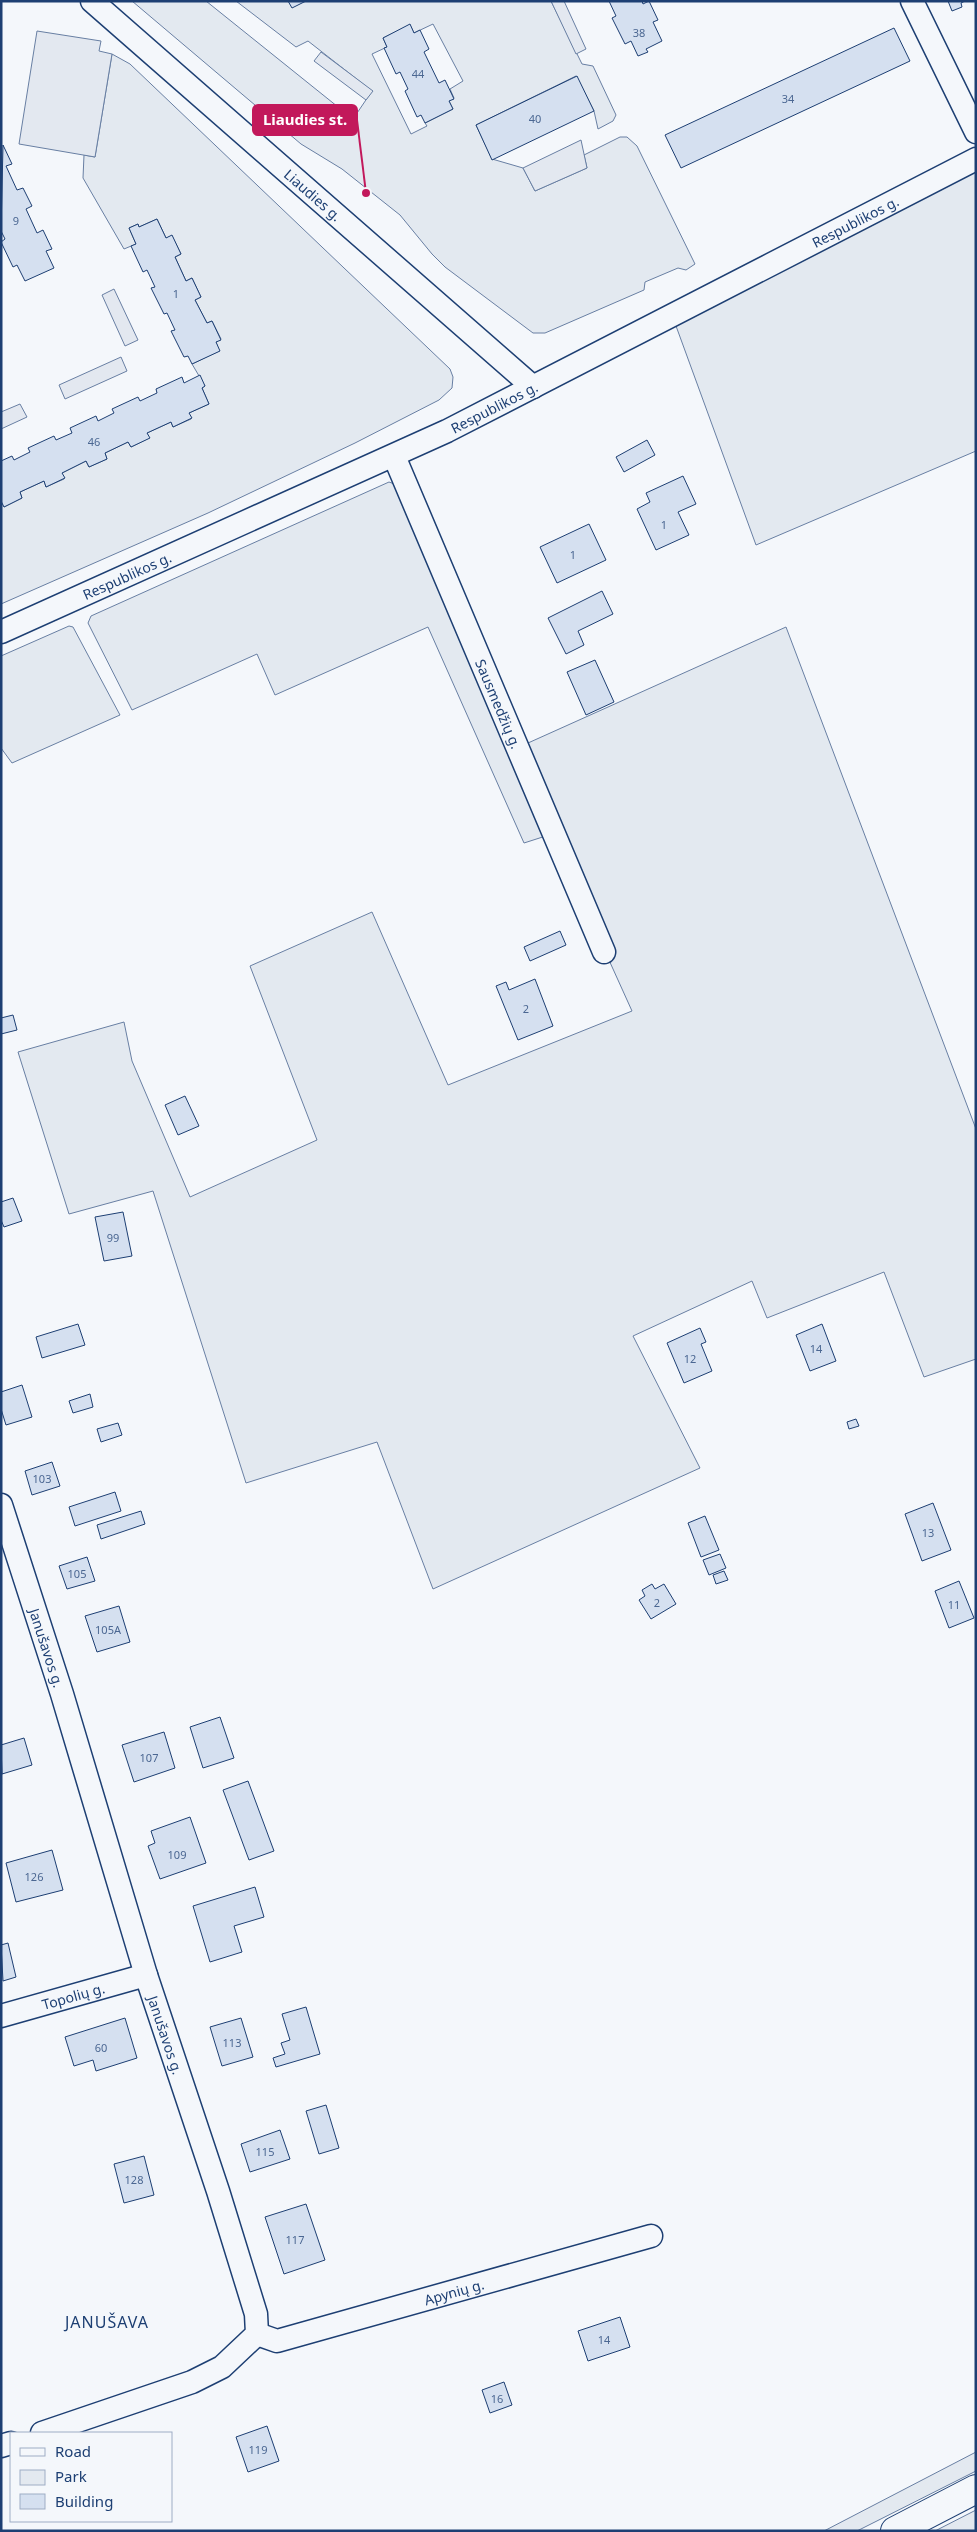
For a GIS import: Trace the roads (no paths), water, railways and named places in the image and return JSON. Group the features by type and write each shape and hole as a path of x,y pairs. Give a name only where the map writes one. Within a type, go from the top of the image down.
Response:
{"main road":[{"path":"895,2531 976,2489"}],"street":[{"name":"Liaudies g.","path":"92,1 533,387"},
{"path":"912,1 976,132"},
{"name":"Respublikos g.","path":"1,632 394,456 533,387 976,159"},
{"name":"Sausmedžių g.","path":"394,456 604,952"},
{"name":"Janušavos g.","path":"1,1505 62,1694 146,1975 249,2286 256,2314 257,2334"},
{"name":"Topolių g.","path":"1,2016 146,1975"},
{"name":"Apynių g.","path":"257,2334 277,2341 651,2236"},
{"path":"45,2432 192,2382 222,2366 257,2334"}],"place":[{"name":"Liaudies st.","path":"366,193"}],"district":[{"name":"JANUŠAVA","path":"107,2322"}]}
